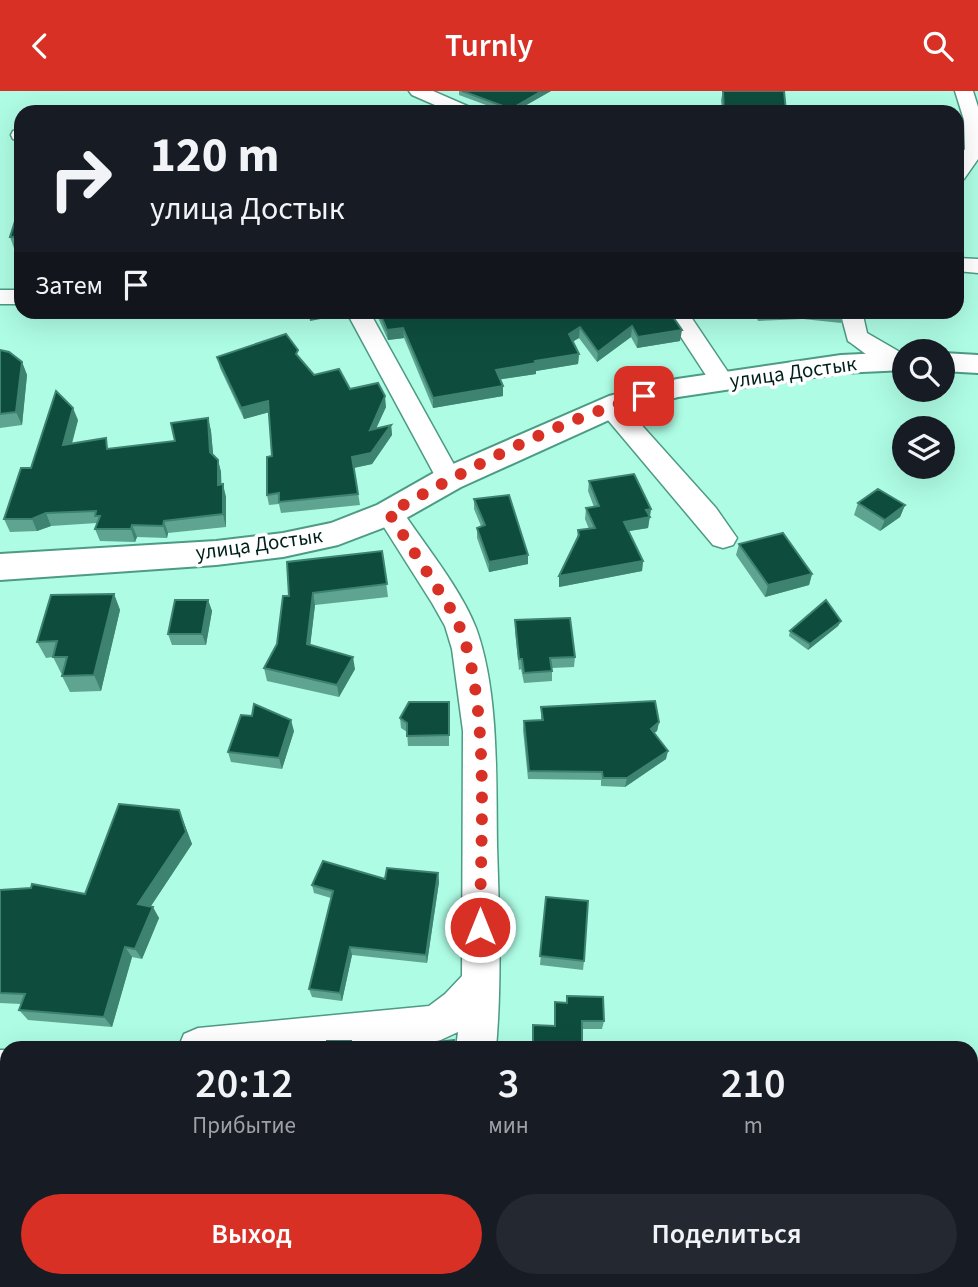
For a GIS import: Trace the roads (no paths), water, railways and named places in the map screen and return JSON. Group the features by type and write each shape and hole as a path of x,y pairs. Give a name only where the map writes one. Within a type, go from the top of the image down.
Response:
{"main road":[{"name":"улица Достык","path":"0,567 216,553 283,545 338,533 389,513 449,479 611,407 677,388 841,364 892,361"},
{"path":"955,363 978,365"}],"street":[{"path":"418,91 451,105"},
{"path":"964,91 973,120 975,149 964,165"},
{"path":"361,319 449,479"},
{"path":"680,319 722,381"},
{"path":"853,319 856,336 868,346 892,357"},
{"path":"611,407 723,538"},
{"path":"389,513 454,616 467,649 480,731 480,983 476,1041"},
{"path":"269,1041 432,1025 451,1016 466,1003 480,983"}]}
